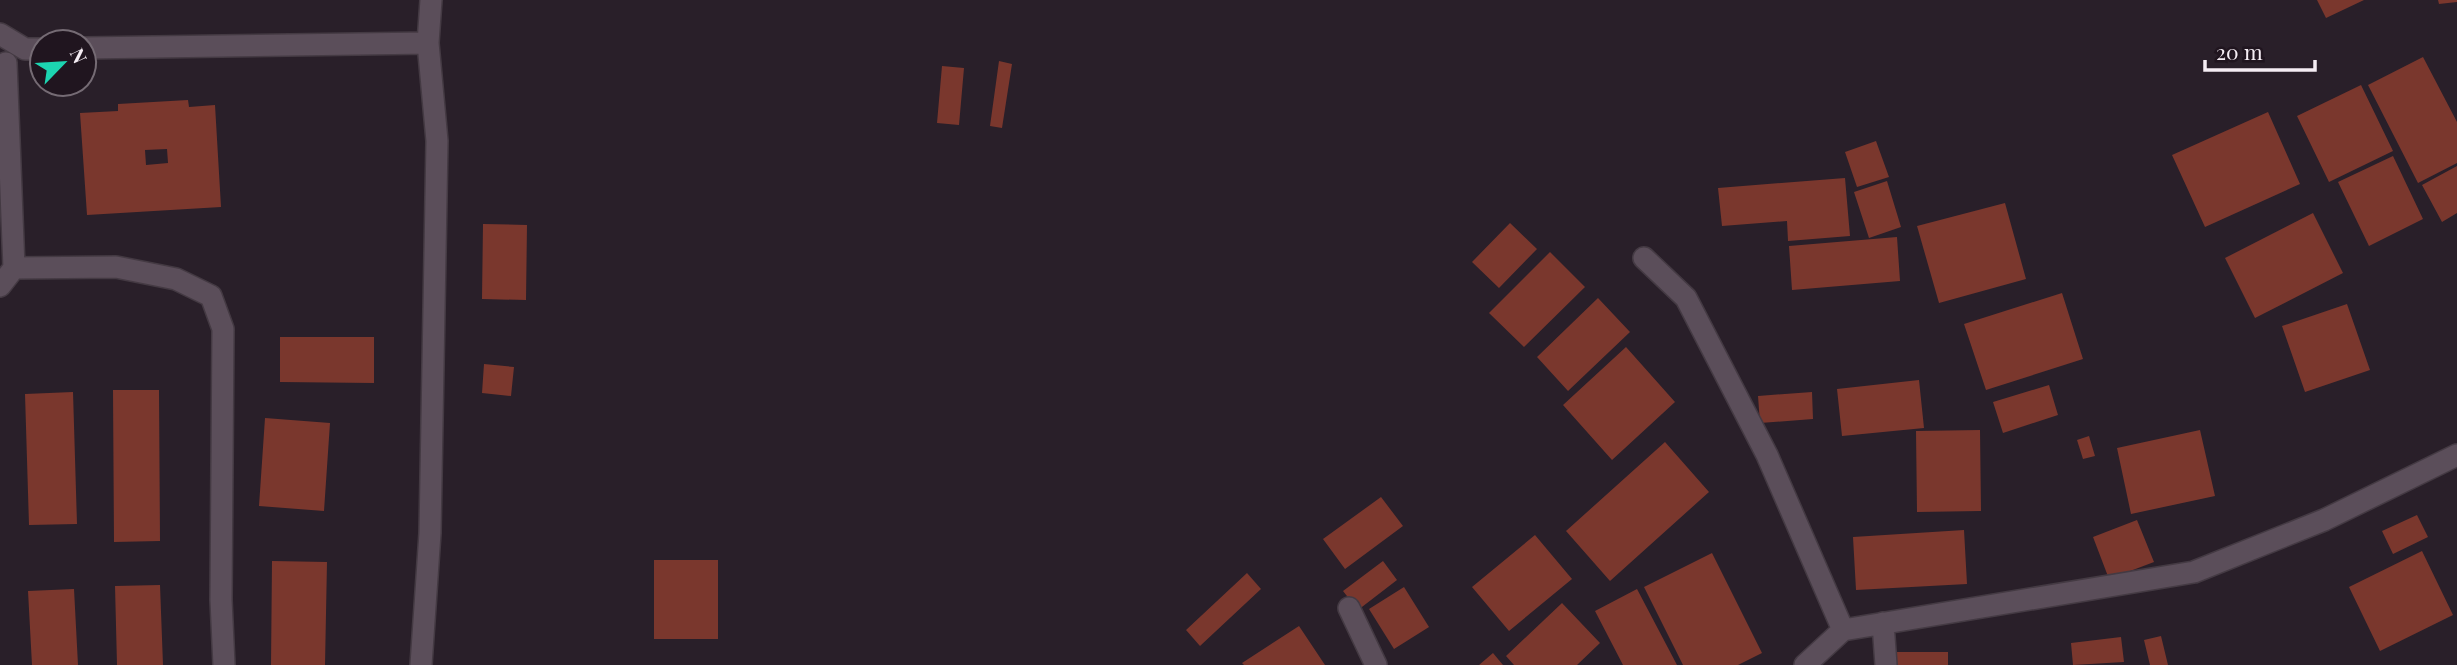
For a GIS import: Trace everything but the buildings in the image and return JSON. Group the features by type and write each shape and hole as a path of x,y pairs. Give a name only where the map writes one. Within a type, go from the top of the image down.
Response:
{"street":[{"path":"421,665 430,533 437,141 428,43 431,0"},
{"path":"0,34 28,46"},
{"path":"98,48 428,43"},
{"path":"0,286 14,268 3,63 28,52"},
{"path":"1644,258 1686,298 1766,455 1843,630"},
{"path":"14,268 116,267 176,279 211,296 223,329 221,600 224,665"},
{"path":"1805,665 1843,630 2194,572 2324,520 2457,455"},
{"path":"1349,608 1376,665"},
{"path":"1883,623 1886,665"}]}
